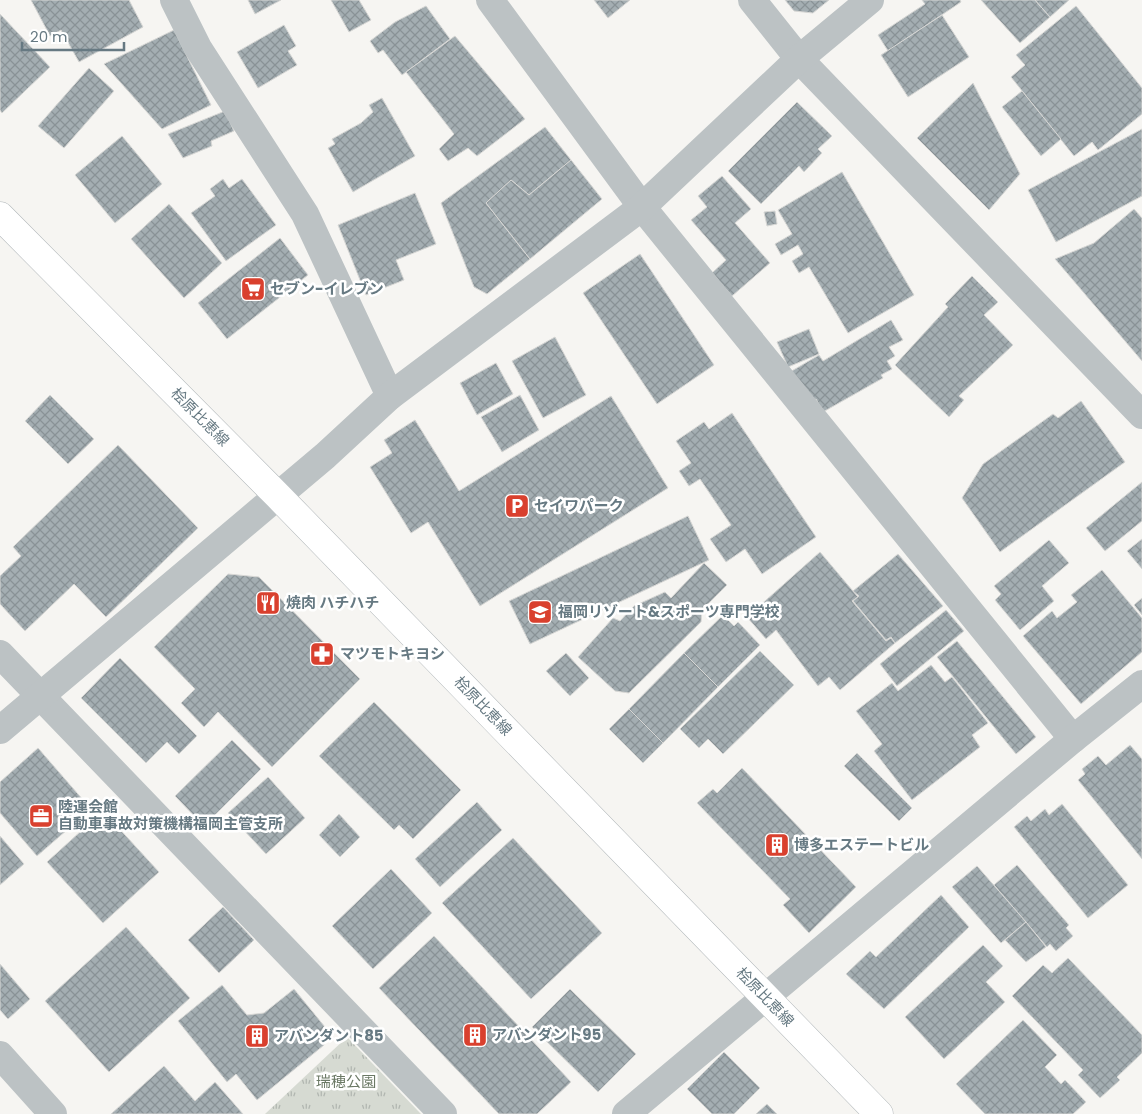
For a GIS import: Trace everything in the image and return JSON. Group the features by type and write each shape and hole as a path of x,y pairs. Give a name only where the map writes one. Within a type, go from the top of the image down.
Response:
{"main road":[{"name":"桧原比恵線","path":"0,216 278,496 879,1114"}],"street":[{"path":"174,0 198,48 304,214 390,396"},
{"path":"490,0 642,207 1073,739"},
{"path":"752,0 798,59 1142,415"},
{"path":"0,730 278,496 390,396 642,207 798,59 870,0"},
{"path":"0,654 443,1114"},
{"path":"626,1114 1073,739 1142,684"},
{"path":"0,1055 46,1112"}],"green space":[{"name":"瑞穂公園","path":"347,1037 421,1114 265,1114"}],"building":[{"path":"31,0 129,0 143,27 79,62 61,30 50,36"},
{"path":"248,0 281,0 255,14"},
{"path":"331,0 359,0 371,20 349,32"},
{"path":"594,0 630,0 608,18"},
{"path":"785,0 829,0 813,13 794,11"},
{"path":"922,0 960,0 961,2 888,51 878,35 925,4"},
{"path":"981,0 1035,0 1050,17 1020,43"},
{"path":"1035,0 1069,0 1050,17"},
{"path":"426,6 450,39 402,75 383,50 378,53 370,41 395,22"},
{"path":"1076,6 1142,88 1142,114 1098,150 1092,142 1074,156 1011,77 1025,65 1016,55"},
{"path":"0,14 50,67 2,113 0,110"},
{"path":"942,15 969,57 908,97 881,55"},
{"path":"284,25 296,46 288,51 297,65 258,88 237,52"},
{"path":"174,30 211,105 162,129 104,64"},
{"path":"455,36 525,119 477,156 468,148 448,161 439,149 454,134 406,72"},
{"path":"89,68 114,91 64,148 38,126"},
{"path":"973,83 1020,174 989,210 917,138"},
{"path":"1022,91 1061,139 1041,156 1002,107"},
{"path":"382,98 415,156 353,192 328,148 335,144 332,139 361,123 373,112 369,105"},
{"path":"797,102 832,136 818,149 822,153 804,172 799,166 761,204 728,171"},
{"path":"225,111 234,131 211,141 212,146 183,158 168,134"},
{"path":"545,127 571,160 529,195 511,180 486,203 530,259 487,294 474,287 441,203"},
{"path":"1142,129 1142,196 1056,242 1028,190"},
{"path":"122,136 162,184 115,223 75,175"},
{"path":"571,160 602,199 530,259 486,203 511,180 529,195"},
{"path":"842,172 914,295 848,333 809,267 799,273 792,261 803,254 798,245 781,255 775,244 792,234 778,210"},
{"path":"722,176 751,209 735,223 770,263 732,296 712,273 726,260 691,220 707,207 698,196"},
{"path":"223,179 229,188 242,179 276,225 226,261 191,213 215,196 210,189"},
{"path":"415,193 436,244 396,260 404,280 366,295 338,225"},
{"path":"169,204 222,263 184,298 131,239"},
{"path":"1134,209 1142,218 1142,361 1055,259 1094,243"},
{"path":"775,211 777,224 767,226 764,212"},
{"name":"セブン-イレブン","path":"280,238 308,275 227,339 198,303"},
{"path":"640,254 714,365 657,404 583,293"},
{"path":"972,276 998,302 984,315 1013,345 959,396 964,400 949,417 895,365 948,307 945,304"},
{"path":"891,320 903,340 889,347 895,356 887,361 892,369 881,375 883,378 823,412 816,399 814,400 790,372 819,355 823,361"},
{"path":"809,329 819,354 788,367 777,342"},
{"path":"555,337 586,395 543,418 512,361"},
{"path":"496,363 513,394 477,415 460,383"},
{"path":"50,395 94,439 68,464 25,421"},
{"path":"520,395 539,430 502,452 481,417"},
{"name":"セイワパーク","path":"611,396 668,488 480,606 428,522 411,533 370,467 392,453 384,440 415,420 459,491"},
{"path":"1081,401 1125,462 1000,552 962,498 983,464 1053,414 1058,418"},
{"path":"732,413 816,537 762,574 745,549 726,562 710,539 731,525 700,479 689,486 679,471 691,463 676,441 704,422 709,429"},
{"path":"118,445 198,528 106,617 74,584 25,631 0,604 0,576 21,556 13,547"},
{"path":"1142,482 1142,521 1105,551 1086,528"},
{"path":"688,516 709,560 530,644 509,601"},
{"path":"1142,539 1142,569 1127,551"},
{"path":"1049,540 1069,563 1042,586 1054,601 1020,630 995,600 1001,594 994,586"},
{"path":"820,552 858,597 852,601 886,641 891,638 895,643 840,690 829,677 818,686 776,630 766,639 747,617"},
{"path":"898,554 943,606 895,643 891,637 886,640 853,601 859,596 853,591"},
{"path":"704,563 727,585 702,610 701,622 629,693 615,691 578,657 613,618 620,621 634,606 665,592 671,598"},
{"path":"1102,570 1142,618 1142,652 1081,704 1023,636 1052,611 1057,618 1077,602 1071,595"},
{"path":"228,574 259,577 360,679 272,767 218,712 204,727 181,703 195,689 154,647"},
{"path":"1142,598 1142,615 1134,605"},
{"path":"946,610 964,631 897,686 880,664"},
{"path":"723,615 734,626 738,622 760,645 718,687 684,653"},
{"path":"957,641 1036,737 1016,754 937,657"},
{"path":"760,651 794,685 723,754 708,739 699,748 680,729"},
{"path":"566,653 589,678 570,696 546,671"},
{"path":"684,653 718,687 663,743 629,709"},
{"path":"120,658 197,736 179,754 167,742 146,763 81,698"},
{"path":"931,665 945,682 952,677 988,723 972,735 980,747 912,800 874,751 882,744 856,711 892,683 898,691"},
{"path":"374,702 461,790 413,839 399,825 394,830 319,756"},
{"path":"629,709 663,743 643,763 609,729"},
{"path":"232,740 261,769 204,826 175,796"},
{"path":"1130,745 1142,759 1142,859 1078,780 1085,774 1082,769 1098,756 1106,765"},
{"path":"38,748 91,809 37,856 0,813 0,782"},
{"path":"857,753 912,808 899,821 844,766"},
{"name":"博多エステートビル","path":"742,768 856,887 809,933 783,905 790,899 697,803 713,789 717,793"},
{"path":"268,777 305,818 266,854 228,813"},
{"path":"477,802 502,830 440,887 415,859"},
{"path":"1062,804 1128,885 1088,918 1014,827 1027,816 1031,821 1045,809 1049,815"},
{"path":"103,811 159,872 103,923 47,862"},
{"path":"339,814 360,837 340,857 319,835"},
{"path":"0,836 24,864 0,885"},
{"path":"513,838 602,933 531,999 442,903"},
{"path":"1017,865 1069,925 1066,928 1073,936 1056,951 1050,944 1047,947 994,885"},
{"path":"977,866 1026,922 1001,943 952,887"},
{"path":"391,869 432,913 373,969 332,926"},
{"path":"941,895 969,927 884,1009 846,974 870,951 876,957"},
{"path":"223,907 254,940 219,973 188,940"},
{"path":"1026,922 1046,947 1026,962 1005,940"},
{"path":"126,927 190,998 109,1072 45,1001"},
{"name":"アバンダント95","path":"434,936 571,1082 537,1114 499,1114 379,988"},
{"path":"983,945 1003,966 986,982 1005,1002 944,1059 905,1017"},
{"path":"1068,958 1142,1035 1142,1053 1117,1077 1120,1080 1100,1098 1078,1075 1083,1070 1012,996 1043,965 1052,973"},
{"path":"0,964 30,999 8,1019 0,1010"},
{"name":"アバンダント85","path":"222,985 247,1015 264,1013 294,989 325,1027 324,1045 257,1100 236,1074 227,1082 178,1021"},
{"path":"570,989 636,1054 598,1092 532,1027"},
{"path":"1023,1020 1057,1055 1045,1067 1061,1084 1065,1080 1086,1102 1073,1114 985,1114 956,1084"},
{"path":"724,1052 760,1088 734,1114 712,1114 687,1089"},
{"path":"164,1066 195,1101 215,1082 243,1114 111,1114"},
{"path":"767,1104 777,1114 756,1114"}],"place":[{"name":"セブン-イレブン","path":"253,289"},
{"name":"セイワパーク","path":"517,506"},
{"name":"焼肉 ハチハチ","path":"268,603"},
{"name":"福岡リゾート&スポーツ専門学校","path":"540,612"},
{"name":"マツモトキヨシ","path":"322,654"},
{"name":"陸運会館 自動車事故対策機構福岡主管支所","path":"41,816"},
{"name":"博多エステートビル","path":"777,845"},
{"name":"アバンダント95","path":"475,1035"},
{"name":"アバンダント85","path":"257,1036"}]}
